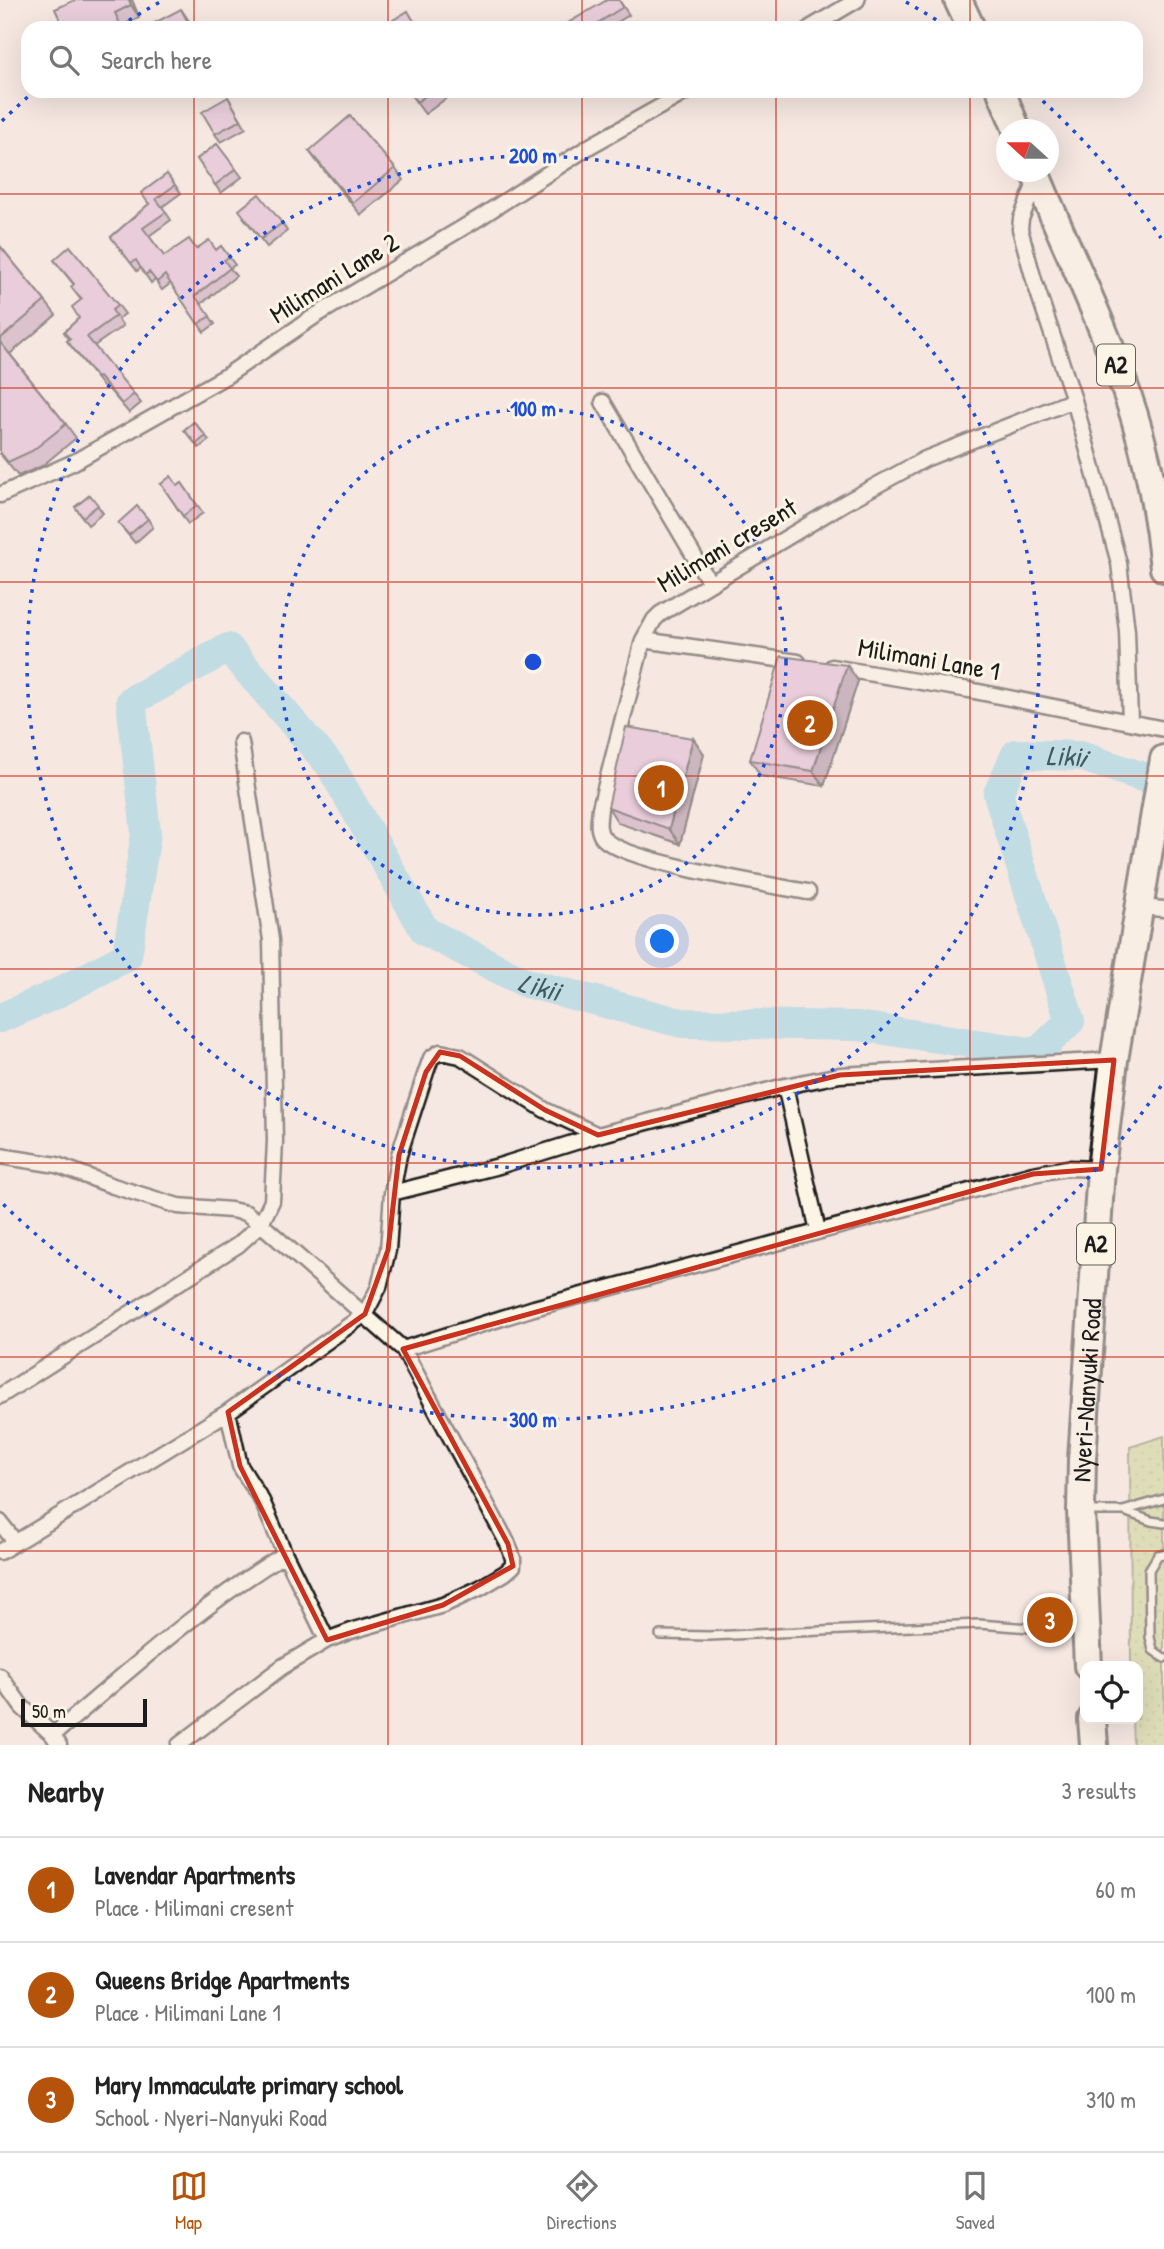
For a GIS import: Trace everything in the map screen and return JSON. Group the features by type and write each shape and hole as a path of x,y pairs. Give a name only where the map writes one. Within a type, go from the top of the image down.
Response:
{"highway":[{"path":"958,0 968,21"},
{"path":"1004,98 1012,119"},
{"name":"A2","path":"1039,182 1109,346 1134,417 1154,501 1164,568"},
{"name":"Nyeri-Nanyuki Road","path":"1087,1661 1081,1511 1083,1437 1101,1169 1114,1060 1151,908 1154,825 1164,760"},
{"path":"1092,1724 1094,1745"}],"street":[{"path":"822,21 857,0"},
{"name":"Milimani Lane 2","path":"0,495 74,462 226,376 315,316 479,218 590,146 676,98"},
{"path":"1034,182 1020,229 1074,400 1119,563 1127,631 1130,722"},
{"name":"Milimani cresent","path":"808,892 640,856 605,840 600,833 600,808 643,640 660,614 846,502 925,459 1074,400"},
{"path":"603,402 710,583"},
{"name":"Milimani Lane 1","path":"643,640 899,677 1164,729"},
{"path":"0,1396 238,1245 261,1224 272,1201 275,1180 271,940 241,742"},
{"path":"0,1552 228,1412 365,1314 379,1287 388,1250 392,1194 399,1155 431,1058 440,1052 460,1056 545,1110 598,1135"},
{"path":"392,1194 499,1166 598,1135 785,1086 840,1075 1114,1060"},
{"path":"785,1086 818,1231"},
{"path":"0,1156 57,1165 168,1204 246,1213 261,1224 403,1349 513,1558 513,1566 505,1573 443,1605 327,1640 282,1667 179,1745"},
{"path":"403,1349 534,1308 1050,1170 1101,1169"},
{"path":"228,1412 240,1466 262,1501 327,1640"},
{"path":"0,1522 15,1542"},
{"path":"0,1676 22,1707 56,1740 203,1610 249,1576 285,1554"}],"lane":[{"path":"1081,1511 1123,1511 1164,1499"},
{"path":"1123,1511 1164,1523"},
{"path":"1164,1554 1158,1555 1149,1570 1150,1637 1153,1650 1164,1658"},
{"path":"660,1635 709,1636 979,1624 1085,1633"}],"highlighted area":[{"path":"440,1052 460,1056 545,1110 598,1135 840,1075 1114,1060 1101,1169 1033,1174 403,1349 508,1544 513,1566 443,1605 327,1640 240,1466 228,1412 365,1314 388,1250 399,1155 426,1072"}],"green space":[{"path":"1164,1436 1164,1745 1133,1745 1132,1724 1143,1724 1143,1661 1131,1661 1130,1447"}],"building":[{"path":"75,0 129,0 131,5 115,13 119,21 61,21 55,9"},
{"path":"607,0 619,0 623,7 601,21 571,21"},
{"path":"181,9 187,21 158,21"},
{"path":"408,11 414,21 392,21"},
{"path":"229,98 241,120 215,134 202,112"},
{"path":"350,116 395,168 353,203 309,151"},
{"path":"217,144 236,169 215,185 197,159"},
{"path":"167,174 175,185 156,199 166,212 143,228 164,256 189,239 196,249 209,240 216,250 221,246 229,257 224,260 230,268 195,296 210,316 198,324 165,275 157,282 149,272 145,275 136,260 131,263 111,237 149,204 141,193"},
{"path":"259,194 282,223 261,239 239,210"},
{"path":"0,246 45,301 0,339"},
{"path":"70,246 118,305 112,310 116,316 87,337 134,394 122,404 67,341 70,339 64,332 79,318 72,307 82,299 71,287 74,284 54,260"},
{"path":"0,342 66,424 32,451 8,462 0,452"},
{"path":"194,422 206,436 196,444 184,430"},
{"path":"171,476 178,486 182,483 197,505 183,516 161,484"},
{"path":"90,495 98,505 83,517 75,507"},
{"path":"137,506 148,519 129,535 118,523"},
{"path":"781,656 847,665 813,771 750,760"},
{"path":"626,727 693,738 669,829 608,807"}],"waterway":[{"name":"Likii","path":"0,1018 54,995 127,956 146,833 131,701 228,648 330,765 425,931 526,983 682,1023 858,1026 1037,1053 1070,1021 998,794 1016,754 1080,756 1164,784"}],"place":[{"name":"Queens Bridge Apartments","path":"810,723"},
{"name":"Lavendar Apartments","path":"661,788"},
{"name":"Mary Immaculate primary school","path":"1050,1620"}]}
